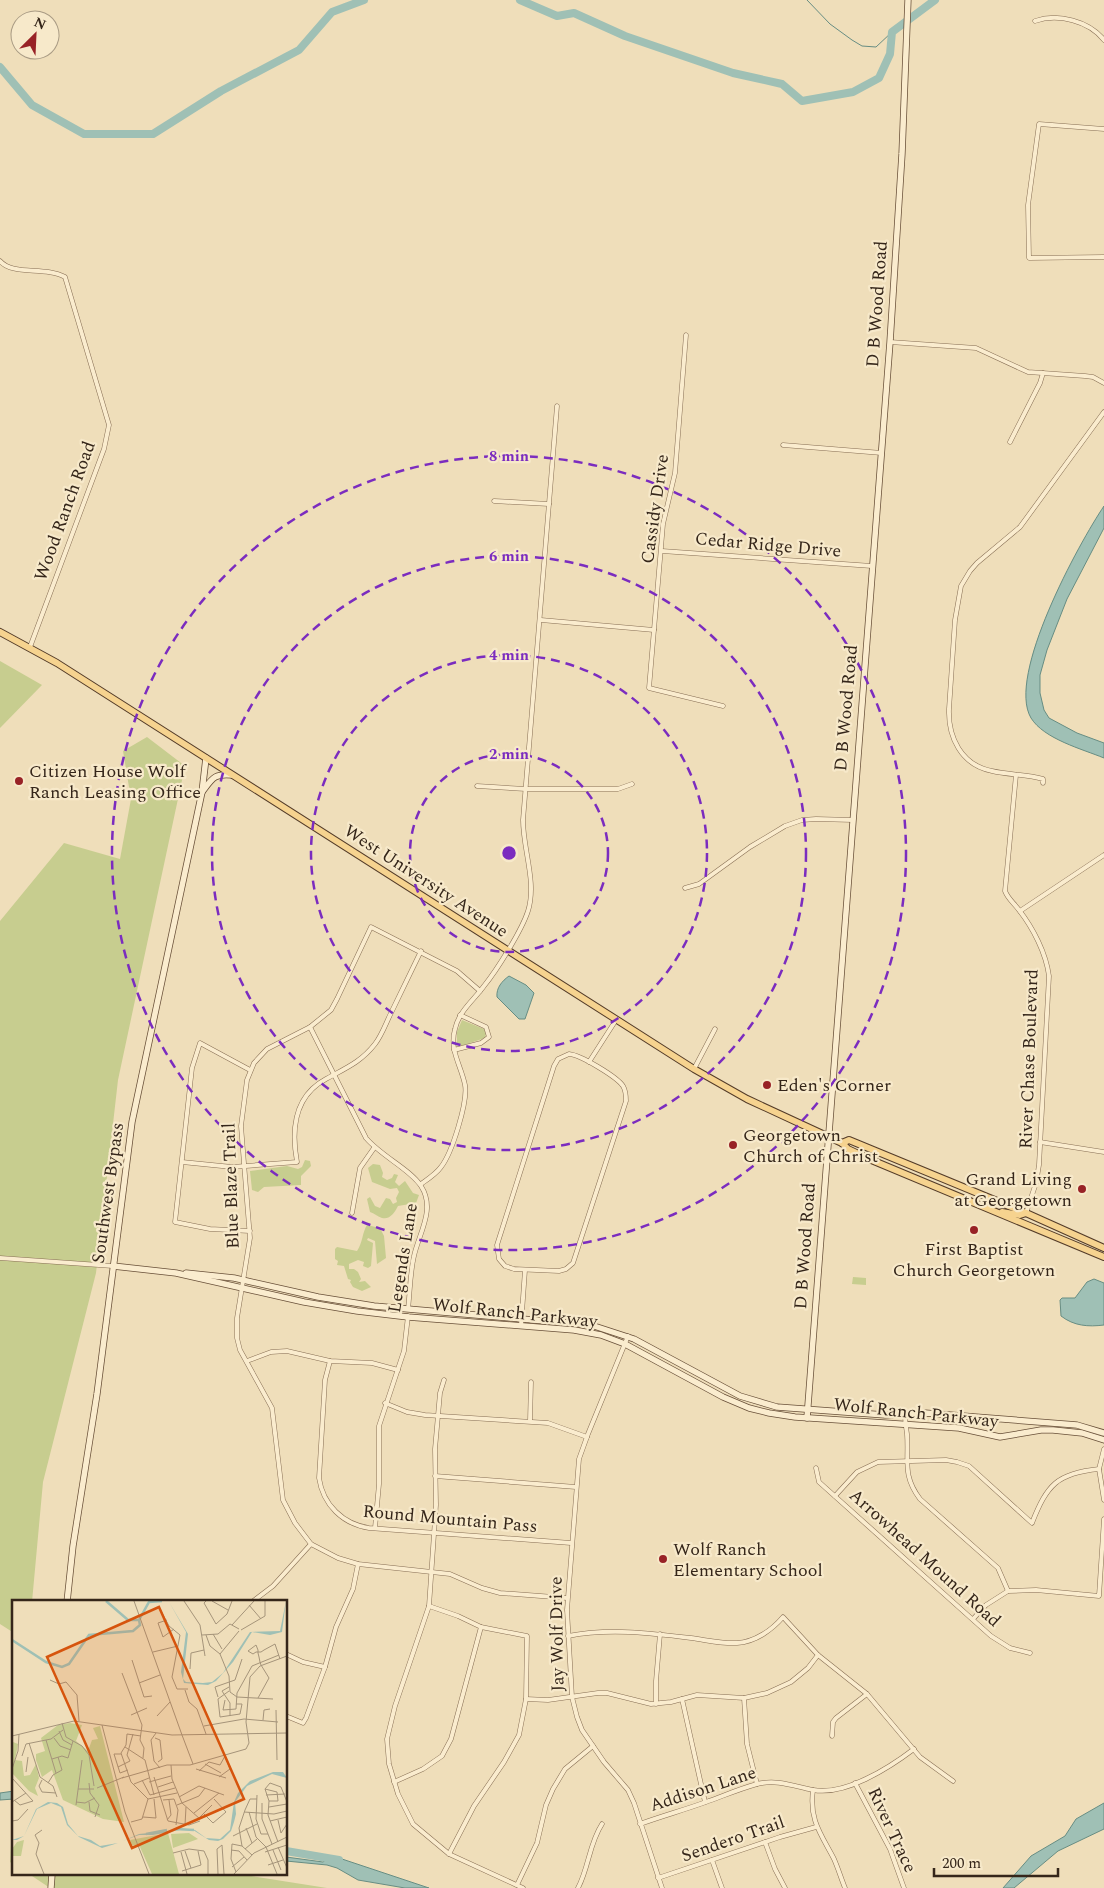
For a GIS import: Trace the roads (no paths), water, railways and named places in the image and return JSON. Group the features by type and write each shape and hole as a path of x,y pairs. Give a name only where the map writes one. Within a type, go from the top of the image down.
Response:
{"main road":[{"name":"West University Avenue","path":"0,632 30,646 694,1070 754,1102 842,1143 848,1149 869,1159 1104,1257"},
{"name":"West University Avenue","path":"842,1143 849,1140 1026,1213 1104,1248"},
{"path":"991,1210 1020,1215 1026,1213"},
{"path":"1048,1234 1060,1232 1081,1238"}],"street":[{"name":"D B Wood Road","path":"807,1418 890,342 902,154 908,0"},
{"path":"1035,21 1045,18 1078,22 1092,28 1104,40"},
{"path":"1104,129 1040,124 1028,212 1029,258 1104,257"},
{"name":"Wood Ranch Road","path":"0,261 3,265 12,269 56,272 65,277 108,425 104,449 30,646"},
{"name":"Cassidy Drive","path":"686,335 675,473 664,517 649,688 722,706"},
{"path":"890,342 976,348 1028,372 1086,376 1104,382"},
{"path":"1010,442 1040,383 1043,373"},
{"path":"421,1184 437,1172 443,1164 464,1108 465,1088 454,1050 454,1034 460,1015 480,991 507,951 522,925 530,901 530,873 523,835 557,406"},
{"path":"1043,783 1043,779 1031,775 989,771 976,765 959,750 952,737 948,721 948,709 958,595 970,571 1012,535 1028,517 1104,412"},
{"path":"783,445 882,453"},
{"path":"494,500 549,504"},
{"name":"Cedar Ridge Drive","path":"662,551 872,566"},
{"path":"541,620 654,630"},
{"name":"Southwest Bypass","path":"67,1600 72,1546 91,1438 132,1122 202,792 206,758"},
{"path":"202,792 214,777 219,774 234,775"},
{"name":"River Chase Boulevard","path":"1016,774 1007,859 1007,895 1020,911 1044,955 1049,976 1040,1142 1036,1183 1026,1213"},
{"path":"477,786 526,790 618,789 632,784"},
{"path":"684,888 699,884 750,847 784,826 802,820 853,820"},
{"path":"1020,911 1104,855"},
{"name":"Blue Blaze Trail","path":"421,951 371,927 334,1005 326,1015 310,1027 267,1048 250,1070 241,1126 250,1231 236,1330 240,1350 272,1408 283,1500 295,1523 311,1544 338,1558 358,1564 450,1574 482,1588 500,1593 567,1598"},
{"path":"182,1162 232,1167 297,1162 294,1132 296,1115 300,1106 316,1086 355,1064 376,1042 421,951 457,971 480,991"},
{"path":"454,1050 481,1043 489,1037 486,1027 460,1015"},
{"path":"589,1062 616,1020"},
{"name":"Legends Lane","path":"310,1027 360,1128 374,1148 421,1184 426,1198 427,1214 414,1254 404,1351 378,1432 379,1484 375,1528"},
{"path":"694,1070 715,1029"},
{"path":"250,1070 200,1043 192,1068 175,1222 210,1230 250,1231"},
{"path":"569,1054 589,1062 623,1085 626,1101 576,1259 570,1267 561,1271 509,1268 501,1262 497,1254 497,1244 555,1062 561,1056 569,1054"},
{"path":"1040,1142 1104,1152"},
{"path":"352,1213 360,1168 374,1148"},
{"name":"Wolf Ranch Parkway","path":"0,1258 113,1266 176,1273 334,1308 408,1317 580,1331 625,1344 736,1403 768,1413 807,1418 959,1428 1000,1437 1041,1430 1053,1430 1082,1433 1104,1440"},
{"path":"521,1326 525,1270"},
{"name":"Wolf Ranch Parkway","path":"176,1273 193,1272 243,1280 330,1299 408,1310 521,1318 606,1328 628,1336 740,1396 777,1407 885,1415 925,1413 1077,1425 1104,1434"},
{"name":"Jay Wolf Drive","path":"628,1336 578,1464 567,1598 568,1636 572,1697 582,1730 628,1790 662,1888"},
{"path":"247,1361 265,1353 279,1351 295,1352 330,1362 372,1363 398,1370"},
{"name":"Round Mountain Pass","path":"330,1362 325,1380 319,1469 320,1483 328,1502 340,1516 355,1524 375,1528 571,1544"},
{"path":"444,1380 440,1393 435,1476 436,1505 429,1606 395,1706 387,1739 389,1764 398,1794 414,1824 449,1854 523,1888"},
{"path":"530,1421 532,1382"},
{"path":"386,1404 416,1414 530,1421 556,1425 587,1437"},
{"path":"905,1414 907,1462 910,1482 920,1499 998,1568 1008,1591"},
{"path":"1104,1449 1099,1469 1104,1500"},
{"path":"835,1496 857,1472 878,1462 946,1460 969,1466 1032,1523 1039,1506 1051,1487 1064,1476 1077,1471 1099,1469"},
{"name":"Arrowhead Mound Road","path":"816,1468 820,1482 972,1619 1000,1643 1030,1653"},
{"path":"435,1476 576,1487"},
{"path":"972,1619 986,1605 1008,1591 1036,1590 1099,1596 1104,1520"},
{"path":"255,1600 273,1586 311,1544"},
{"path":"288,1717 303,1723 306,1718 325,1667 336,1627 353,1589 358,1564"},
{"path":"429,1606 458,1616 481,1627 527,1636 526,1699 518,1735 504,1762 474,1806 449,1854"},
{"path":"568,1636 595,1632 640,1632 738,1643 760,1636 783,1617 818,1655 867,1694 927,1762 953,1781"},
{"path":"394,1782 423,1769 442,1756 451,1739 481,1627"},
{"path":"656,1704 660,1634"},
{"path":"288,1655 303,1662 325,1667"},
{"path":"526,1699 548,1700 598,1693 640,1703 656,1704 707,1695 744,1698 766,1694 792,1682 808,1668 818,1655"},
{"path":"832,1736 836,1718 867,1694"},
{"path":"744,1698 747,1744 757,1784"},
{"path":"682,1699 705,1802"},
{"path":"517,1885 537,1843 546,1805 553,1788 565,1769 593,1746"},
{"name":"Addison Lane","path":"640,1824 757,1784 782,1782 813,1790 828,1790 855,1783 896,1763 914,1749"},
{"name":"River Trace","path":"855,1783 890,1849 904,1888"},
{"path":"813,1790 811,1811 816,1827 834,1860 845,1888"},
{"path":"578,1888 582,1881 594,1836 602,1824"},
{"name":"Sendero Trail","path":"658,1878 816,1827"},
{"path":"765,1842 775,1869 785,1888"},
{"path":"712,1860 722,1888"}],"water":[{"path":"1104,506 1104,528 1067,599 1047,650 1040,675 1040,693 1044,710 1049,718 1077,733 1104,743 1104,758 1054,738 1045,732 1031,718 1026,698 1028,672 1049,610 1063,578"},
{"path":"509,976 526,985 534,993 525,1019 519,1019 497,997 500,985"},
{"path":"1094,1279 1104,1283 1104,1325 1081,1325 1061,1316 1060,1300 1062,1298 1075,1298 1087,1282"},
{"path":"12,1791 12,1799 0,1800 0,1793"},
{"path":"1104,1803 1104,1829 1058,1851 1014,1888 1003,1888 1031,1856 1065,1836 1076,1819"},
{"path":"288,1857 323,1862 330,1857 336,1857 429,1888 405,1888 358,1880 337,1868 327,1865 288,1861"}],"waterway":[{"path":"0,67 32,105 84,134 153,134 221,91 299,50 332,12 364,0"},
{"path":"520,0 557,16 574,13 625,36 733,73 782,84 802,101 853,92 879,78 890,54 892,32 935,0"},
{"path":"807,0 830,24 862,46 876,47 892,32"},
{"path":"288,1851 339,1860"}],"place":[{"name":"Citizen House Wolf Ranch Leasing Office","path":"19,781"},
{"name":"Eden's Corner","path":"767,1085"},
{"name":"Georgetown Church of Christ","path":"733,1145"},
{"name":"Grand Living at Georgetown","path":"1082,1189"},
{"name":"First Baptist Church Georgetown","path":"974,1230"},
{"name":"Wolf Ranch Elementary School","path":"663,1559"}]}
